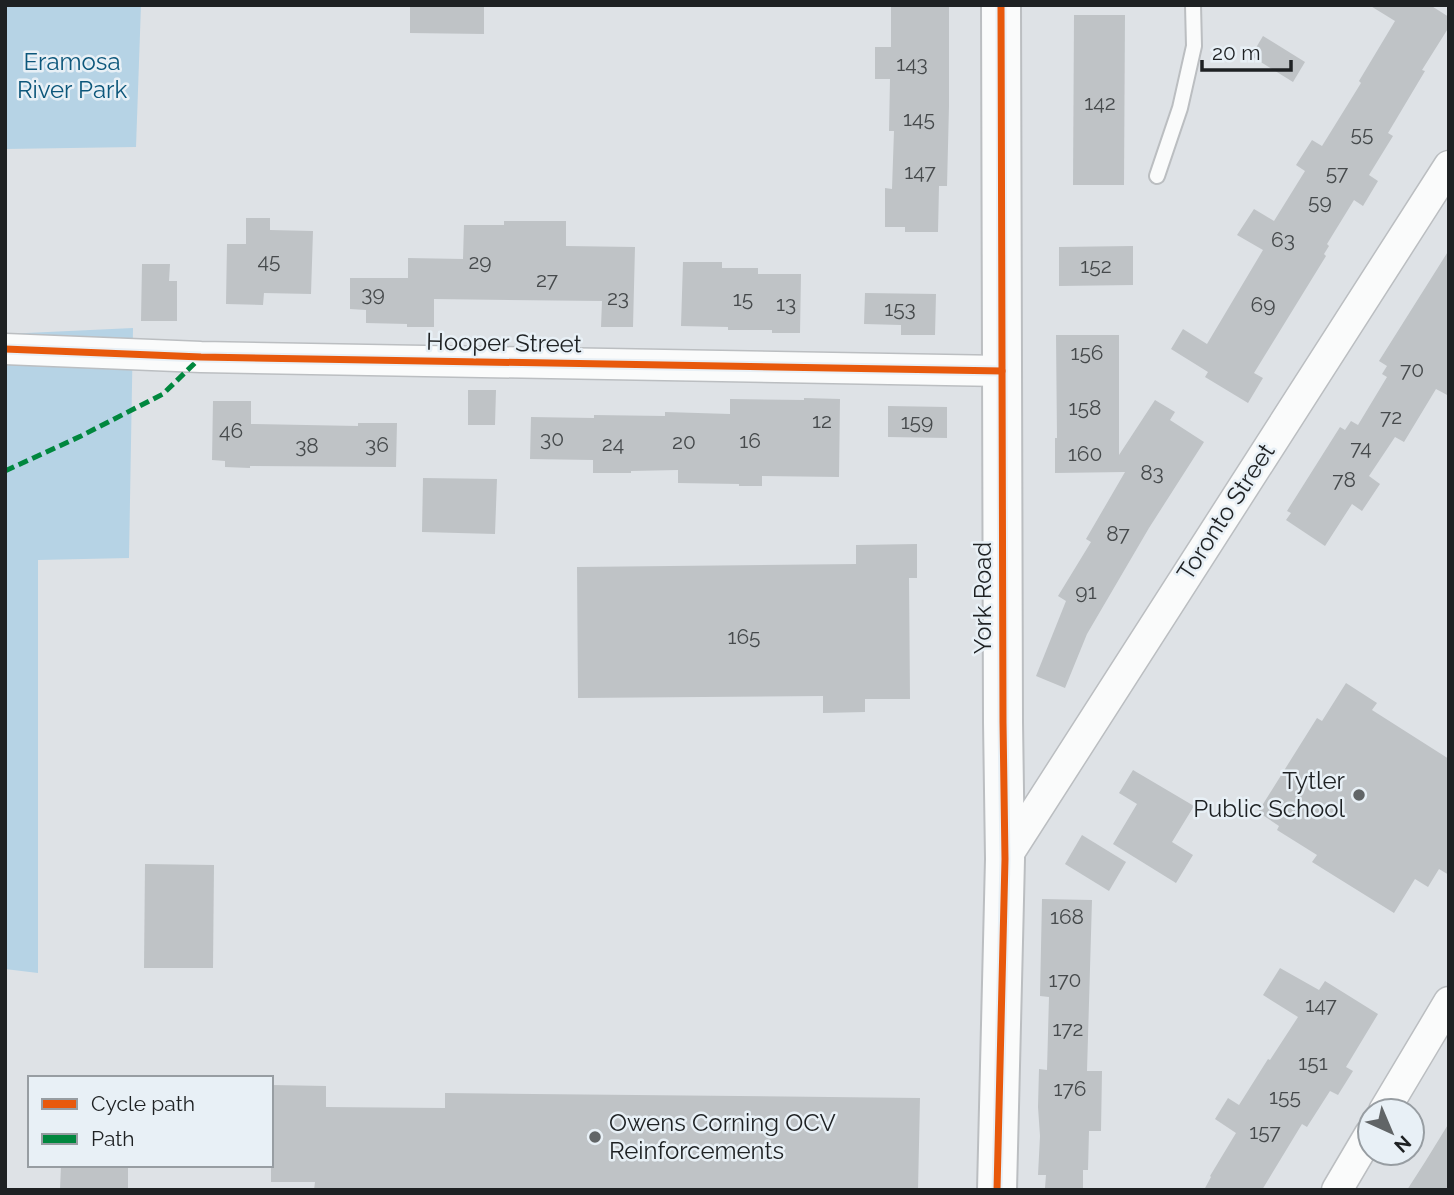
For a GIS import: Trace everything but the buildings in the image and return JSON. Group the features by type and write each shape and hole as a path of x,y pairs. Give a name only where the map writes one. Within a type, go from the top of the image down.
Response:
{"main road":[{"name":"York Road","path":"997,1190 1005,859 1001,5"}],"street":[{"name":"Toronto Street","path":"1005,859 1449,166"},
{"name":"Hooper Street","path":"5,349 201,358 1002,371"},
{"path":"1392,1097 1449,1002"},
{"path":"1336,1190 1356,1157"}],"lane":[{"path":"1157,176 1180,108 1194,46 1193,5"}],"green space":[{"name":"Eramosa River Park","path":"5,5 141,5 136,147 5,149"},
{"path":"133,328 129,558 38,560 38,973 5,969 5,334"}],"marked path":[{"path":"5,471 163,394 201,357"}],"cycle path":[{"path":"997,1190 1005,859 1001,5"},
{"path":"5,349 201,357 1002,371"}],"place":[{"name":"Tytler Public School","path":"1359,795"},
{"name":"Owens Corning OCV Reinforcements","path":"595,1137"}]}
